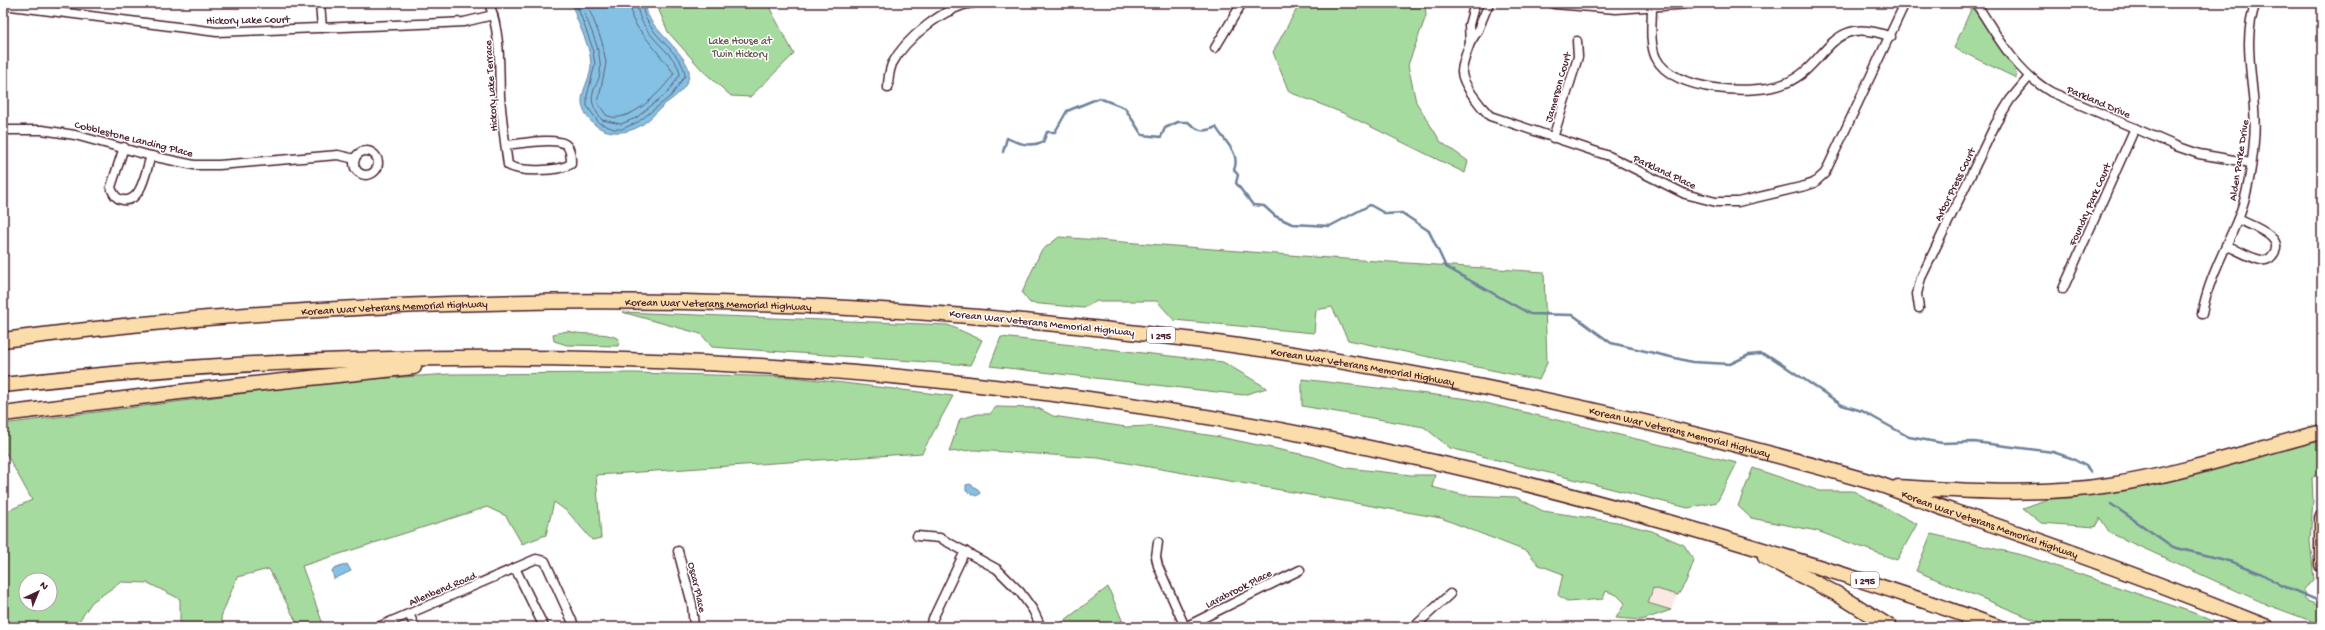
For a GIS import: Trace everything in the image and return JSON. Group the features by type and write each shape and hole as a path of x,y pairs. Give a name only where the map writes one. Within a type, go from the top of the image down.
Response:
{"highway":[{"name":"Korean War Veterans Memorial Highway","path":"10,340 305,312 482,302 732,303 928,312 1098,327 1226,343 1388,369 1648,423 1884,486 1944,509 2133,574 2267,627"},
{"path":"3,385 246,364 394,358 494,357 516,359"},
{"path":"3,414 344,373 402,367 495,363 516,359"},
{"name":"I 295","path":"516,359 675,362 823,371 996,388 1143,407 1266,427 1421,459 1512,480 1731,540 1870,582 1998,627"},
{"path":"1884,486 2013,492 2102,486 2180,470 2322,432"},
{"path":"2322,518 2322,565"},
{"path":"1731,540 1839,595 1890,627"}],"street":[{"path":"320,3 322,28"},
{"name":"Hickory Lake Terrace","path":"489,3 500,48 501,101 508,165 516,169 563,168 571,164 572,154 565,144 555,141 506,144"},
{"path":"888,88 888,75 892,65 906,44 949,7 974,3"},
{"path":"1215,48 1242,3"},
{"name":"Parkland Place","path":"1470,43 1469,25 1475,3"},
{"name":"Parkland Place","path":"1489,3 1478,30 1470,43 1462,72 1464,80 1481,107 1490,116 1609,156 1685,194 1716,202 1738,202 1805,186 1820,179 1830,166 1891,37 1905,3"},
{"path":"1554,3 1616,8 1691,3"},
{"name":"Parkland Drive","path":"1976,3 2016,63 2029,77 2051,92 2199,154 2251,163"},
{"name":"Alden Parke Drive","path":"2202,314 2205,295 2238,219 2245,198 2256,118 2249,42 2250,24 2256,3"},
{"name":"Hickory Lake Court","path":"3,5 211,31 457,22 493,15"},
{"path":"1652,6 1653,50 1661,66 1677,77 1694,83 1726,89 1765,89 1787,83 1805,71 1832,41 1853,32 1875,31 1891,37"},
{"name":"Jamerson Court","path":"1554,138 1578,57 1577,41"},
{"name":"Arbor Press Court","path":"1919,308 1917,294 1921,278 1996,123 2010,100 2029,77"},
{"name":"Foundry Park Court","path":"2063,289 2135,128"},
{"name":"Cobblestone Landing Place","path":"3,130 42,130 75,134 151,156 200,165 338,155 355,159"},
{"path":"124,147 111,187 113,193 118,199 125,200 134,198 139,192 151,156"},
{"path":"2226,245 2261,260 2269,258 2275,252 2275,242 2269,235 2238,219"},
{"path":"917,536 940,538 965,550 997,569 1009,580 1033,610 1041,627"},
{"path":"1158,542 1156,557 1158,566 1185,627"},
{"path":"929,627 965,550"},
{"name":"Oscar Place","path":"678,551 692,604 694,627"},
{"name":"Allenbend Road","path":"378,627 536,559 545,562 574,623 572,627"},
{"path":"515,568 544,627"},
{"name":"Larabrook Place","path":"1185,627 1300,570"},
{"path":"1414,627 1450,594"},
{"path":"409,614 415,627"}],"shaded area":[{"path":"1653,587 1678,595 1671,610 1648,603"}],"green space":[{"name":"Lake House at Twin Hickory","path":"656,3 767,3 794,54 750,97 731,96 703,71 668,32"},
{"path":"1305,3 1425,3 1426,16 1408,65 1416,102 1441,142 1468,161 1465,173 1343,113 1289,92 1273,52 1299,5"},
{"path":"1972,7 2015,68 2016,78 1954,48"},
{"path":"1059,237 1315,257 1544,272 1547,363 1539,380 1348,340 1332,307 1316,310 1314,333 1174,320 1157,301 1097,301 1084,308 1030,303 1022,293 1041,251"},
{"path":"622,312 948,325 982,340 970,365 712,347 701,334"},
{"path":"568,331 581,334 613,336 619,339 618,346 567,345 554,341 553,334"},
{"path":"1001,337 1223,362 1267,388 1243,395 990,366"},
{"path":"633,373 793,377 953,396 922,453 596,475 601,538 592,540 568,512 554,502 546,535 522,544 506,516 487,507 302,566 324,627 299,627 269,569 237,577 221,617 224,627 180,627 180,599 148,583 121,582 92,602 75,627 3,627 3,513 32,500 6,453 3,453 3,424 340,381 451,374"},
{"path":"1302,379 1469,399 1737,463 1717,502 1688,508 1450,448 1424,427 1302,406"},
{"path":"996,407 1038,408 1053,416 1126,427 1150,426 1220,437 1314,457 1347,468 1411,475 1435,475 1432,487 1463,495 1516,497 1543,511 1617,522 1652,531 1684,545 1694,560 1687,580 1678,595 1653,588 1648,603 1671,610 1642,620 1616,618 1625,603 1617,595 1606,591 1603,599 1568,602 1558,595 1563,574 1539,565 1528,552 1441,518 1098,458 975,450 949,452 960,419 978,414 990,414"},
{"path":"2322,438 2322,471 2312,478 2313,500 2310,541 2314,580 2304,589 2305,600 2322,607 2322,625 2268,605 2110,533 2100,518 2095,527 2041,523 2023,508 2048,499 2165,481"},
{"path":"1753,468 1820,491 1853,491 1917,524 1897,560 1817,531 1751,518 1738,506"},
{"path":"1931,534 2026,556 2194,613 2227,627 2052,627 1916,571"},
{"path":"1108,587 1125,627 1056,627"}],"water":[{"path":"572,3 646,3 647,13 651,21 678,52 687,65 689,71 688,81 682,90 640,126 624,132 607,131 599,128 587,116 583,108 582,97 591,69 590,56 586,40"},
{"path":"970,484 979,490 980,494 976,496 966,491 966,485"},
{"path":"347,564 351,571 334,579 332,570"}],"waterway":[{"path":"1003,152 1007,138 1024,144 1038,144 1043,142 1047,132 1055,132 1067,111 1099,98 1125,108 1142,135 1161,137 1165,128 1178,122 1188,122 1201,130 1208,130 1216,127 1233,152 1236,164 1234,170 1238,175 1236,183 1253,205 1264,206 1275,216 1292,224 1330,226 1370,205 1386,214 1402,213 1429,231 1446,267 1530,314 1573,315 1611,343 1692,362 1730,364 1749,355 1760,354 1771,357 1842,405 1862,411 1909,437 1942,443 1974,442 2053,452 2071,458 2086,466 2091,472"},
{"path":"2111,504 2173,547 2232,562 2260,573 2281,585 2319,601"}]}
